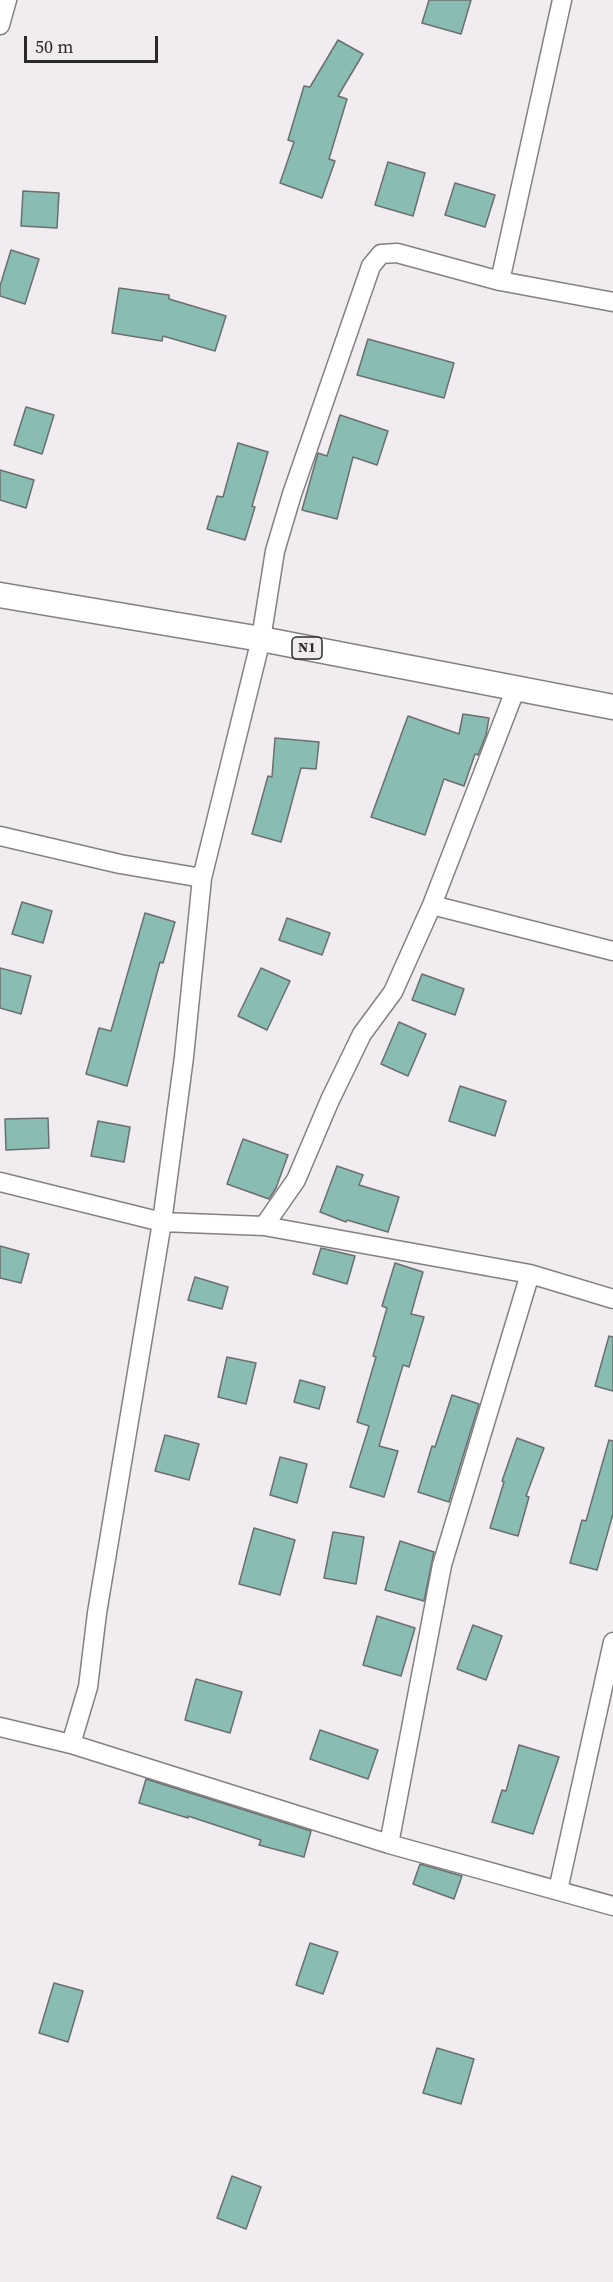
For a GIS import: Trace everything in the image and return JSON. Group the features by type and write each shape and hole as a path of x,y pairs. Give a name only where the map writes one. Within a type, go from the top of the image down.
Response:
{"main road":[{"name":"N1","path":"0,595 261,639 613,707"}],"street":[{"path":"0,25 8,0"},
{"path":"500,281 562,0"},
{"path":"71,1744 88,1687 97,1613 162,1222 184,1057 202,878 261,639 274,551 370,266 381,254 397,253 500,281 613,302"},
{"path":"264,1226 296,1180 334,1091 362,1034 393,992 432,905 516,688"},
{"path":"0,836 120,864 202,878"},
{"path":"432,905 613,951"},
{"path":"0,1182 162,1222 264,1226 530,1274 613,1299"},
{"path":"389,1844 442,1565 530,1274"},
{"path":"558,1890 613,1642"},
{"path":"0,1727 71,1744 389,1844 613,1906"}],"building":[{"path":"429,0 471,0 461,34 422,23"},
{"path":"338,40 363,54 338,96 347,99 329,159 335,161 322,198 280,183 294,142 288,140 304,86 310,87"},
{"path":"388,162 425,173 413,216 375,205"},
{"path":"455,183 495,195 485,227 445,215"},
{"path":"23,191 59,193 57,228 21,226"},
{"path":"11,250 39,259 25,304 0,296 0,286"},
{"path":"119,288 169,295 169,299 226,316 215,351 163,336 162,341 112,333"},
{"path":"368,339 454,363 444,398 357,375"},
{"path":"26,407 54,415 42,454 14,445"},
{"path":"340,415 388,431 377,465 353,457 337,519 302,510 318,453 327,456"},
{"path":"238,443 268,452 252,506 255,507 245,540 207,529 217,496 223,497"},
{"path":"0,470 34,480 26,508 0,500"},
{"path":"463,714 489,718 486,735 478,755 475,754 464,786 444,779 425,835 371,817 408,716 459,734"},
{"path":"275,738 319,742 316,769 301,768 281,842 252,834 268,776 272,777"},
{"path":"22,902 52,911 43,943 12,934"},
{"path":"145,913 175,922 163,963 160,962 127,1086 86,1074 99,1028 111,1031"},
{"path":"287,918 330,933 322,955 279,940"},
{"path":"0,968 31,976 21,1014 0,1008"},
{"path":"261,968 290,981 267,1030 238,1016"},
{"path":"422,974 464,989 455,1015 412,1000"},
{"path":"399,1022 426,1034 408,1076 381,1064"},
{"path":"460,1086 506,1101 495,1136 449,1121"},
{"path":"48,1118 49,1148 6,1150 5,1119"},
{"path":"98,1121 130,1127 124,1162 91,1156"},
{"path":"243,1139 288,1155 276,1188 269,1199 227,1184"},
{"path":"337,1166 363,1175 359,1185 399,1197 388,1232 347,1220 346,1222 320,1212"},
{"path":"0,1246 29,1254 21,1283 0,1278"},
{"path":"321,1248 355,1256 347,1284 313,1274"},
{"path":"395,1263 423,1272 411,1314 424,1317 409,1367 403,1365 379,1446 398,1451 384,1497 350,1487 369,1426 357,1422 376,1357 373,1356 387,1308 382,1306"},
{"path":"195,1277 228,1287 222,1309 188,1300"},
{"path":"609,1336 613,1337 613,1391 595,1386"},
{"path":"227,1357 256,1363 246,1404 218,1397"},
{"path":"300,1380 325,1387 319,1409 294,1402"},
{"path":"452,1395 479,1404 449,1502 418,1492 432,1446 435,1447"},
{"path":"165,1435 199,1444 189,1480 155,1471"},
{"path":"517,1438 544,1448 526,1496 529,1497 518,1536 490,1528 504,1482 502,1481"},
{"path":"609,1440 613,1441 613,1514 597,1570 570,1563 582,1520 586,1521"},
{"path":"280,1457 307,1464 297,1503 270,1495"},
{"path":"254,1528 295,1540 280,1595 239,1584"},
{"path":"333,1532 364,1537 356,1584 324,1578"},
{"path":"400,1541 434,1552 424,1601 385,1590"},
{"path":"377,1616 415,1628 401,1676 363,1665"},
{"path":"473,1625 502,1636 486,1680 457,1669"},
{"path":"196,1679 242,1692 230,1733 185,1720"},
{"path":"320,1730 378,1750 368,1779 310,1759"},
{"path":"519,1745 559,1757 533,1834 492,1822 502,1790 506,1791"},
{"path":"146,1779 311,1831 304,1857 259,1845 261,1840 188,1816 188,1818 139,1803"},
{"path":"420,1864 462,1876 454,1899 413,1884"},
{"path":"310,1943 338,1952 323,1994 296,1985"},
{"path":"54,1983 83,1991 68,2042 39,2033"},
{"path":"437,2048 474,2059 461,2104 423,2093"},
{"path":"232,2176 261,2187 246,2229 217,2218"}]}
